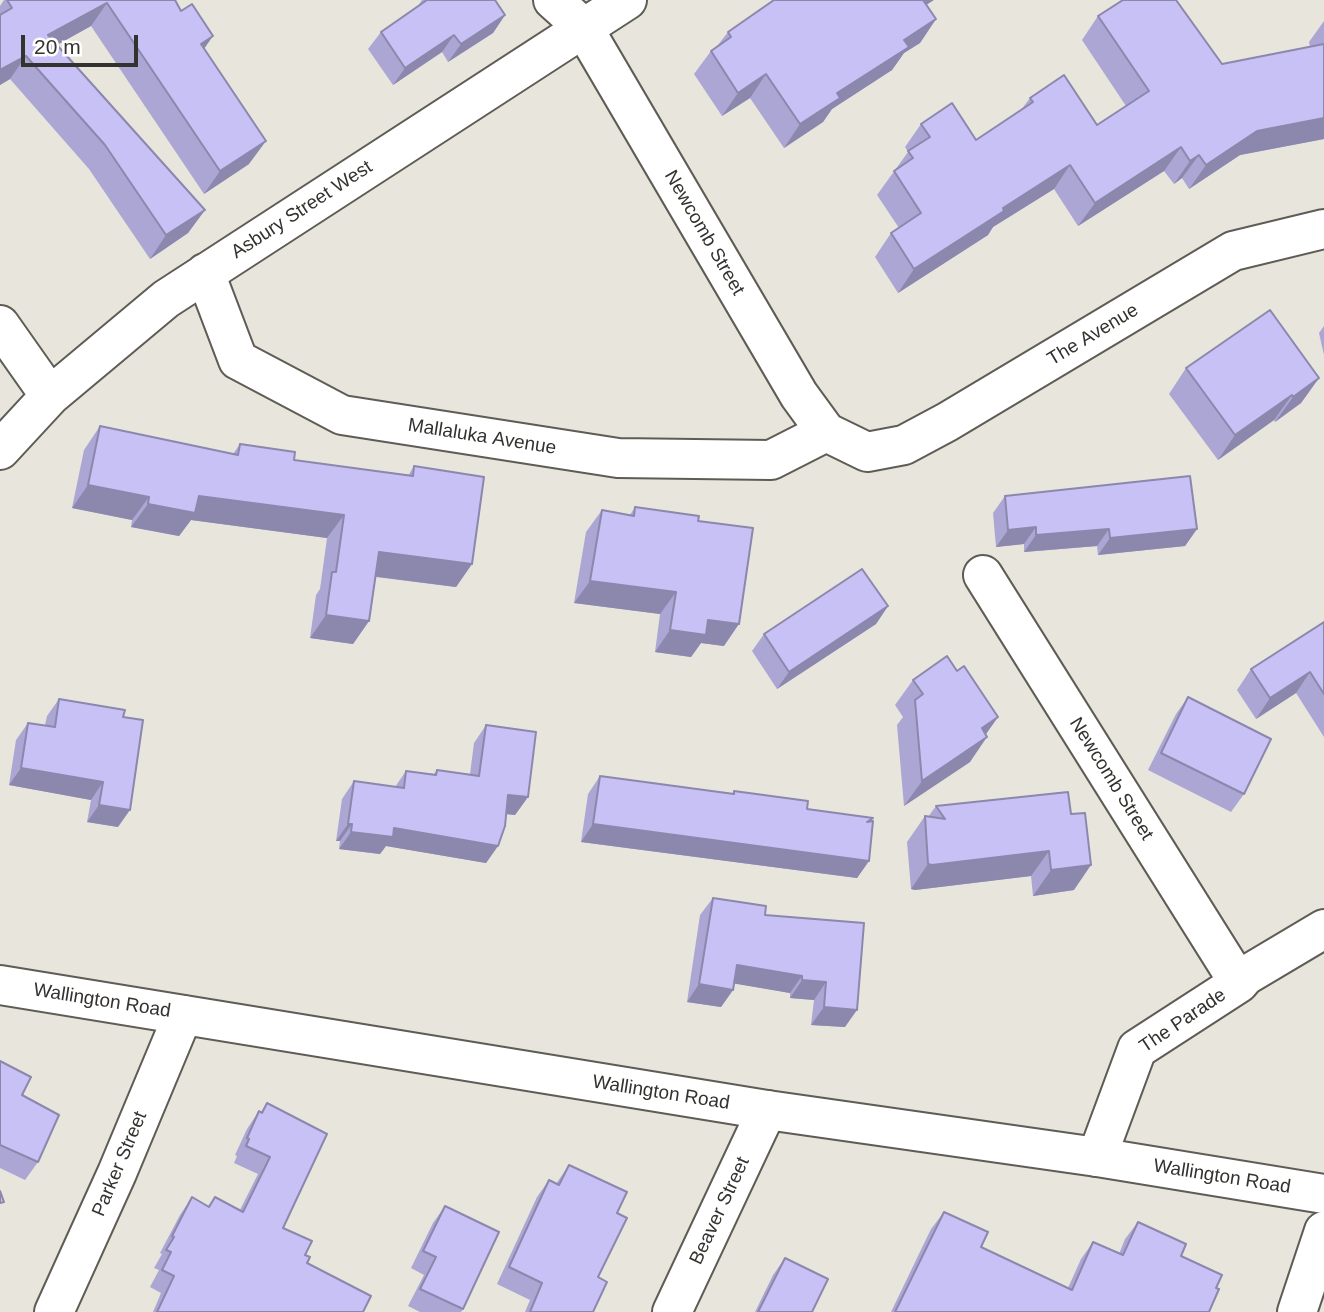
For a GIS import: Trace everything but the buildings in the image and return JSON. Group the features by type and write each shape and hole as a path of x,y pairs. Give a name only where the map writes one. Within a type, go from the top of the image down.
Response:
{"street":[{"name":"Newcomb Street","path":"553,0 583,27 799,396 826,432 867,453"},
{"name":"Asbury Street West","path":"0,450 50,396 166,299 626,0"},
{"name":"The Avenue","path":"867,453 904,445 947,422 1233,251 1324,229"},
{"name":"Mallaluka Avenue","path":"205,273 238,360 342,415 618,458 771,460 826,432"},
{"path":"0,326 50,396"},
{"name":"Newcomb Street","path":"983,575 1240,983"},
{"name":"The Parade","path":"1097,1157 1137,1049 1240,983 1245,976 1324,929"},
{"name":"Wallington Road","path":"0,985 767,1110 1097,1157 1324,1194"},
{"name":"Parker Street","path":"54,1312 117,1173 183,1015"},
{"name":"Beaver Street","path":"673,1312 767,1110"},
{"path":"1297,1312 1324,1231"}]}
